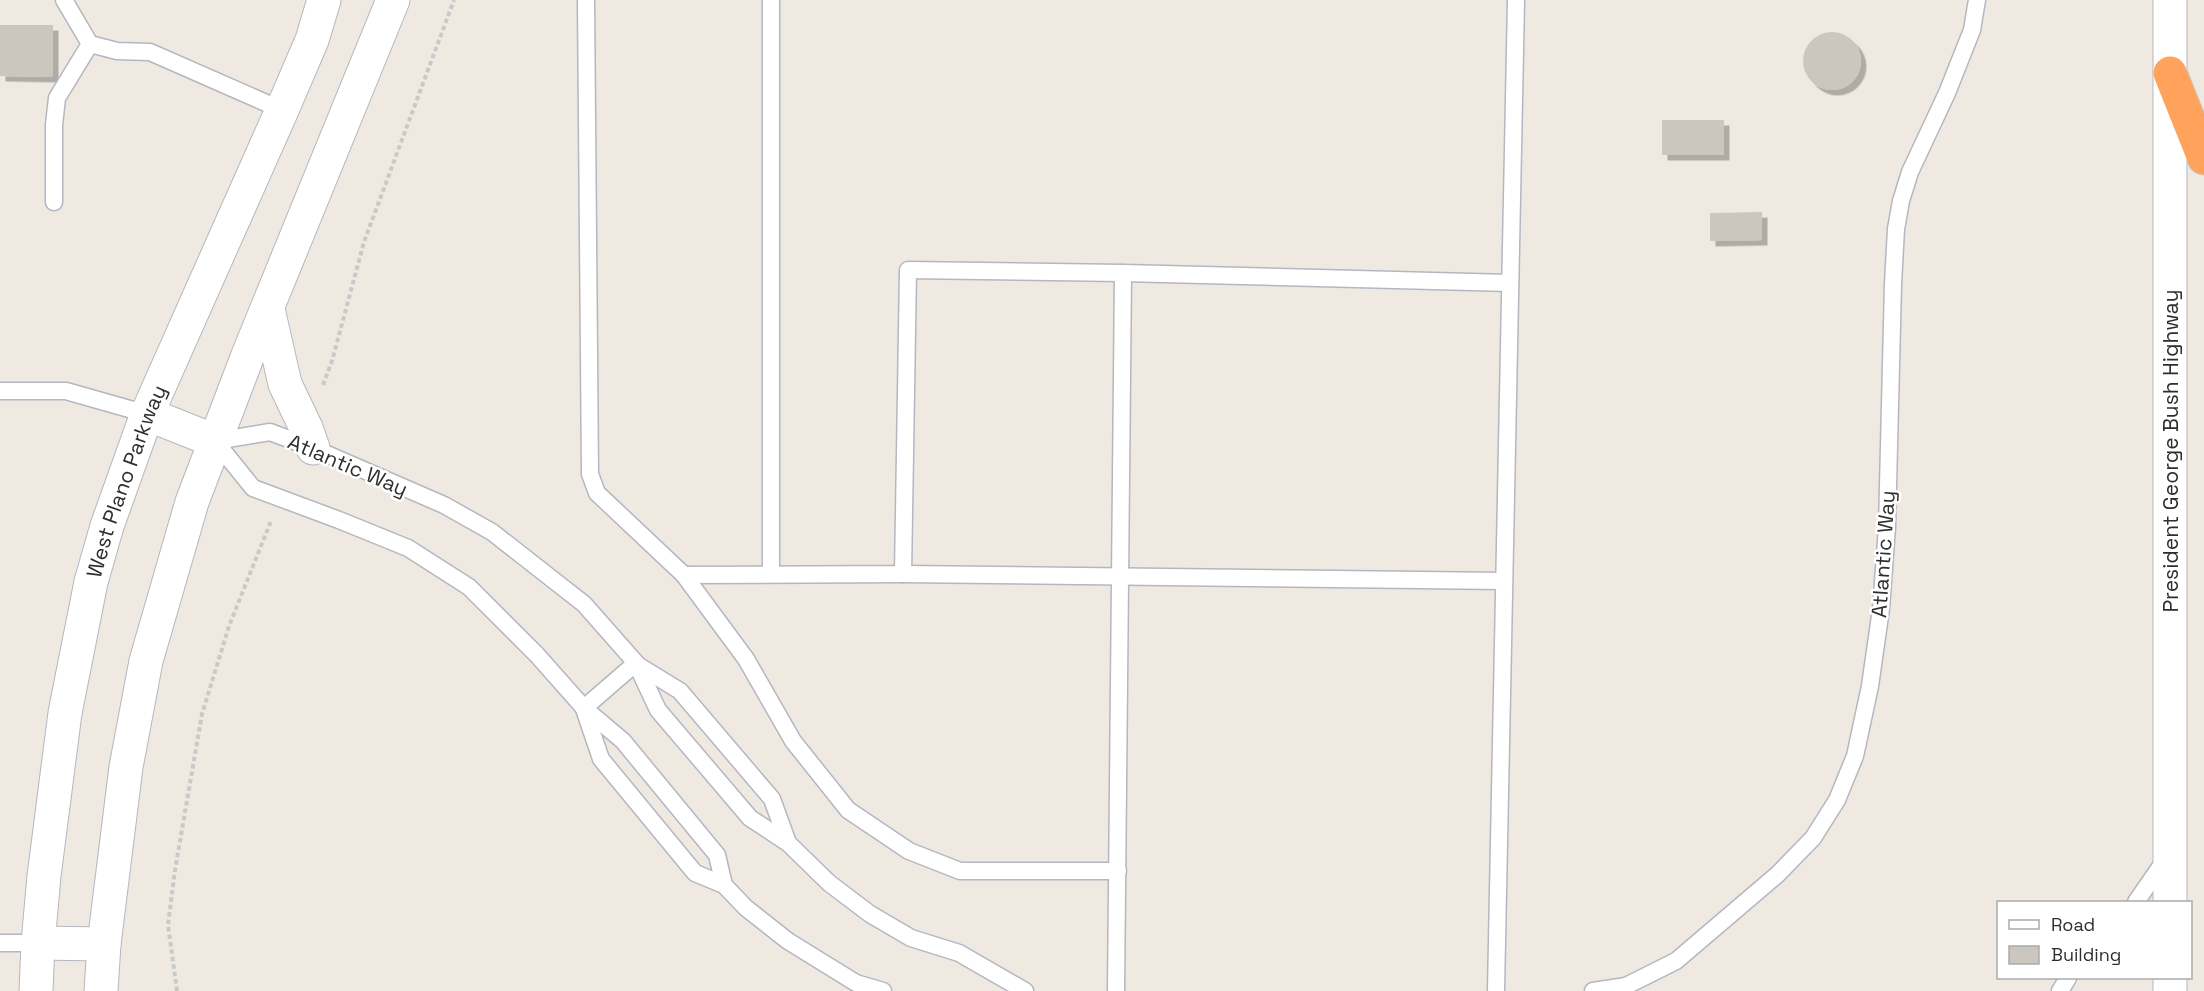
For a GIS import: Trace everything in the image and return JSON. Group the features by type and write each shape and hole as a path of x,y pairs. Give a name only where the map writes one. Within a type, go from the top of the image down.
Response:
{"highway":[{"path":"2170,73 2204,158"}],"main road":[{"name":"West Plano Parkway","path":"36,991 44,876 65,713 91,582 107,526 147,414 312,40 324,0"},
{"path":"101,991 104,944 126,767 146,662 192,502 393,0"},
{"name":"President George Bush Highway","path":"2170,0 2170,901"},
{"path":"268,309 285,384 313,448"},
{"path":"147,414 215,441"},
{"path":"38,943 104,944"}],"lane":[{"path":"64,0 90,44 117,51 150,52 282,110"},
{"path":"586,0 590,474 597,493 684,575 746,659 793,741 848,810 909,851 960,871 1118,871"},
{"path":"771,0 771,574"},
{"path":"1496,991 1516,0"},
{"name":"Atlantic Way","path":"1593,991 1626,986 1677,961 1778,874 1813,837 1837,800 1855,756 1870,686 1881,609 1887,527 1896,229 1901,201 1910,172 1947,93 1972,30 1977,0"},
{"path":"54,202 54,124 57,98 90,44"},
{"path":"903,574 908,270 1510,283"},
{"path":"1116,991 1123,273"},
{"path":"0,391 66,391 147,414"},
{"name":"Atlantic Way","path":"215,441 270,432 313,448 444,505 492,531 584,604 636,663 680,691 772,799 788,843"},
{"path":"215,441 253,488 339,519 408,548 469,587 537,655 584,708 623,741 717,855 724,885"},
{"path":"684,575 903,574 1504,581"},
{"path":"584,708 636,663"},
{"name":"Atlantic Way","path":"636,663 658,710 750,818 788,843 829,883 870,914 911,938 959,953 1025,991"},
{"path":"584,708 601,759 695,873 724,885 746,908 788,941 855,983 883,991"},
{"path":"2137,901 2170,851"},
{"path":"0,943 38,943"}],"path":[{"path":"321,392 332,362 364,242 454,0"},
{"path":"177,991 168,925 175,870 202,714 229,626 272,517"}],"building":[{"path":"0,25 53,25 53,77 0,76"},
{"path":"1832,32 1843,34 1856,45 1861,61 1859,72 1848,85 1832,90 1821,88 1808,77 1803,61 1805,50 1816,37"},
{"path":"1662,120 1724,120 1724,155 1662,155"},
{"path":"1762,212 1762,240 1710,241 1710,213"}]}
